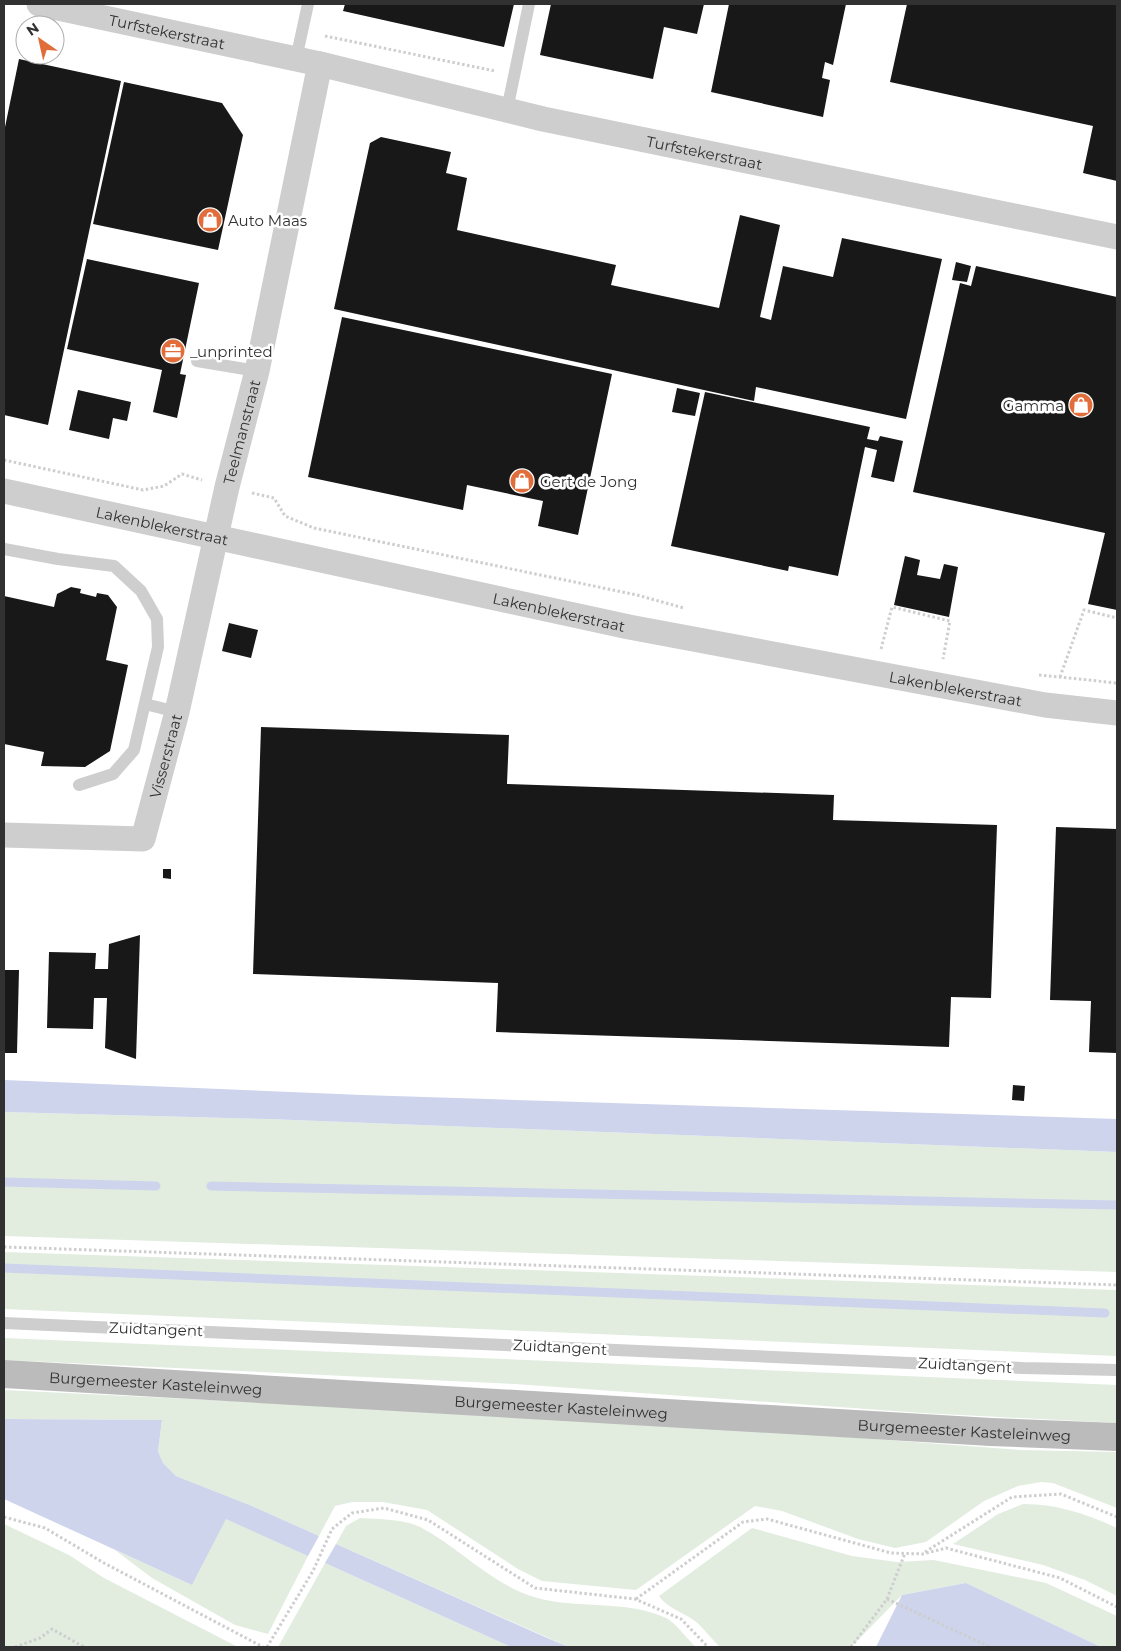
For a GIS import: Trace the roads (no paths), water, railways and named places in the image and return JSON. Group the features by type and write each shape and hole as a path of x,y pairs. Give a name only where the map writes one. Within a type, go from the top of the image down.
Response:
{"main road":[{"name":"Burgemeester Kasteleinweg","path":"4,1374 991,1432 1117,1437"}],"street":[{"name":"Turfstekerstraat","path":"39,4 308,62 501,109 1117,238"},
{"name":"Teelmanstraat","path":"216,536 256,371 308,62"},
{"name":"Lakenblekerstraat","path":"4,491 629,627 1045,705 1117,713"},
{"name":"Visserstraat","path":"4,835 143,839 177,712 216,536"}],"lane":[{"path":"308,4 302,31 308,62"},
{"path":"501,109 529,4"},
{"path":"196,361 256,371"},
{"path":"4,549 58,560 114,566 141,591 157,619 158,647 134,750 113,774 80,785"},
{"path":"145,704 177,712"},
{"name":"Zuidtangent","path":"4,1323 1023,1368 1117,1370"}],"water":[{"path":"4,1080 362,1095 1117,1119 1117,1152 268,1119 4,1112"},
{"path":"4,1419 162,1420 158,1451 163,1463 176,1476 252,1506 319,1536 308,1556 226,1519 192,1585 4,1499"},
{"path":"336,1544 569,1647 511,1647 325,1563"},
{"path":"966,1583 1101,1647 876,1647 902,1595"}],"waterway":[{"path":"4,1182 156,1186"},
{"path":"211,1186 1117,1205"},
{"path":"4,1268 1105,1313"}],"place":[{"name":"Auto Maas","path":"210,220"},
{"name":"_unprinted","path":"173,351"},
{"name":"Gamma","path":"1081,405"},
{"name":"Gert de Jong","path":"522,481"}]}
